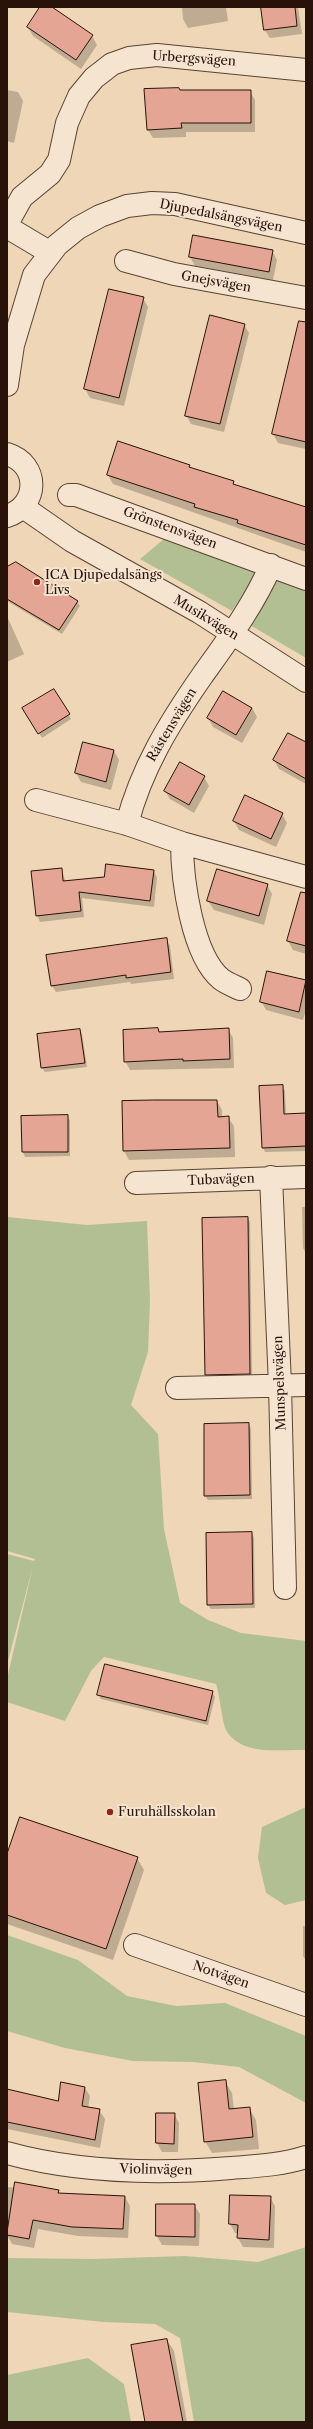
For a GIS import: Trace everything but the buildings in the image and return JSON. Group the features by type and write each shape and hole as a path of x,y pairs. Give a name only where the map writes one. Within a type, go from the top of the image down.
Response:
{"street":[{"name":"Urbergsvägen","path":"7,224 22,197 50,174 59,160 67,124 79,96 94,78 112,64 129,58 163,55 306,70"},
{"name":"Djupedalsängsvägen","path":"7,384 13,345 34,275 49,252 78,228 100,216 127,206 152,203 175,204 306,233"},
{"path":"7,227 49,252"},
{"name":"Gnejsvägen","path":"126,261 174,274 306,298"},
{"name":"Musikvägen","path":"7,454 23,463 32,479 32,491 15,512 72,541 199,612 306,681"},
{"name":"Grönstensvägen","path":"69,495 81,497 306,579"},
{"path":"232,633 264,580 270,565"},
{"name":"Råstensvägen","path":"127,824 132,802 151,757 174,717 232,633"},
{"path":"36,800 127,824 182,843 306,877"},
{"path":"182,843 182,866 192,922 209,966 221,979 240,989"},
{"name":"Tubavägen","path":"136,1183 306,1177"},
{"name":"Munspelsvägen","path":"271,1178 280,1385 285,1588"},
{"path":"177,1388 306,1385"},
{"name":"Notvägen","path":"135,1945 306,2005"},
{"name":"Violinvägen","path":"7,2153 26,2158 96,2168 179,2173 285,2163 306,2157"}],"green space":[{"path":"170,534 260,568 232,611 140,559"},
{"path":"280,576 306,586 306,658 250,625"},
{"path":"7,1217 87,1225 147,1221 150,1301 148,1352 131,1405 158,1434 164,1529 180,1603 208,1620 241,1633 306,1641 306,1750 262,1750 251,1748 233,1739 226,1730 216,1684 104,1657 91,1671 65,1721 7,1702 7,1679 33,1566 7,1665 7,1554 34,1561 35,1559 7,1551"},
{"path":"306,1807 306,1900 285,1905 266,1893 258,1858 262,1827"},
{"path":"7,1935 78,1960 127,1996 176,2006 225,2003 306,2036 306,2103 239,2067 193,2062 133,2061 65,2048 7,2031"},
{"path":"306,2247 306,2422 194,2422 180,2338 155,2324 104,2322 7,2312 7,2258 93,2259 185,2256 258,2262"},
{"path":"88,2358 124,2384 131,2422 7,2422 7,2375"}],"place":[{"name":"ICA Djupedalsängs Livs","path":"37,582"},
{"name":"Furuhällsskolan","path":"110,1812"}]}
